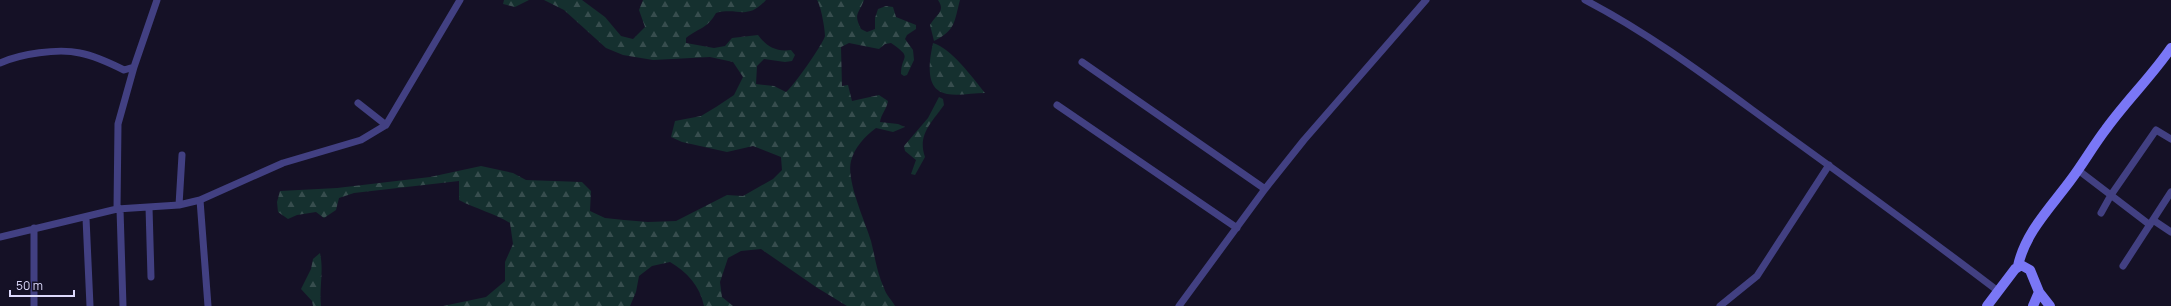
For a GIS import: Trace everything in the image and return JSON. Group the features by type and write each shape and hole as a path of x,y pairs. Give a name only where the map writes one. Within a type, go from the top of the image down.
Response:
{"street":[{"path":"123,306 118,209 118,124 134,67 158,0"},
{"path":"0,237 34,228 86,218 118,209 179,205 200,200 283,163 361,140 386,125 460,0"},
{"path":"1179,306 1265,189 1304,140 1426,0"},
{"path":"1585,0 1611,14 1694,68 1829,165 1998,291"},
{"path":"1987,306 2018,266 2022,251 2030,234 2078,170 2107,128 2153,74 2171,48"},
{"path":"0,63 29,55 66,52 79,53 124,70 134,67"},
{"path":"1082,62 1265,189"},
{"path":"358,103 386,125"},
{"path":"1057,105 1237,228"},
{"path":"2102,213 2111,195 2156,130 2171,139"},
{"path":"179,205 182,155"},
{"path":"1720,306 1757,276 1829,165"},
{"path":"2078,170 2152,223 2171,232"},
{"path":"2123,266 2171,192"},
{"path":"200,200 208,306"},
{"path":"149,207 151,277"},
{"path":"86,218 90,306"},
{"path":"34,228 34,306"},
{"path":"2018,266 2025,266 2030,270 2039,292 2050,306"},
{"path":"2033,306 2039,292"}],"green space":[{"path":"504,0 529,0 515,7 503,4"},
{"path":"544,0 582,0 605,17 621,36 633,39 645,27 639,10 643,0 766,0 748,12 731,11 716,13 706,25 686,38 686,43 714,48 725,46 732,38 758,35 768,46 772,48 791,50 795,55 792,61 785,62 764,59 757,66 756,84 774,86 786,92 807,65 825,36 820,7 817,0 864,0 857,16 857,20 861,29 867,32 875,29 875,18 878,9 886,6 893,7 896,17 916,25 916,29 907,35 905,39 913,50 914,60 907,75 904,76 901,74 905,57 902,52 891,43 885,44 879,49 849,43 841,47 842,86 848,85 852,101 879,95 888,101 880,122 898,124 905,127 893,132 876,128 857,147 852,156 850,169 851,179 871,241 876,265 886,293 895,306 847,306 816,287 761,249 741,251 728,258 720,282 722,297 733,306 704,306 699,292 692,280 682,270 670,262 652,266 639,276 636,292 630,306 443,306 486,297 505,281 505,262 513,244 510,223 498,216 459,200 459,181 354,193 339,198 336,210 324,218 316,212 297,215 288,219 278,212 277,202 280,191 337,188 430,177 481,166 513,173 526,180 582,182 591,191 590,211 605,218 648,222 676,221 727,195 743,196 773,179 782,170 781,157 753,146 727,152 682,142 671,137 675,121 701,116 734,95 743,77 733,62 710,57 653,60 623,55 606,48 564,10"},
{"path":"938,0 960,0 953,25 946,33 934,41 930,25 941,10"},
{"path":"933,43 940,46 954,57 985,93 952,95 939,91 931,80 930,73"},
{"path":"939,97 943,99 944,105 924,135 923,149 925,157 915,175 911,174 916,160 905,151 904,146 928,118"},
{"path":"320,253 322,266 321,306 313,306 312,301 301,289 311,269 313,259"}]}
